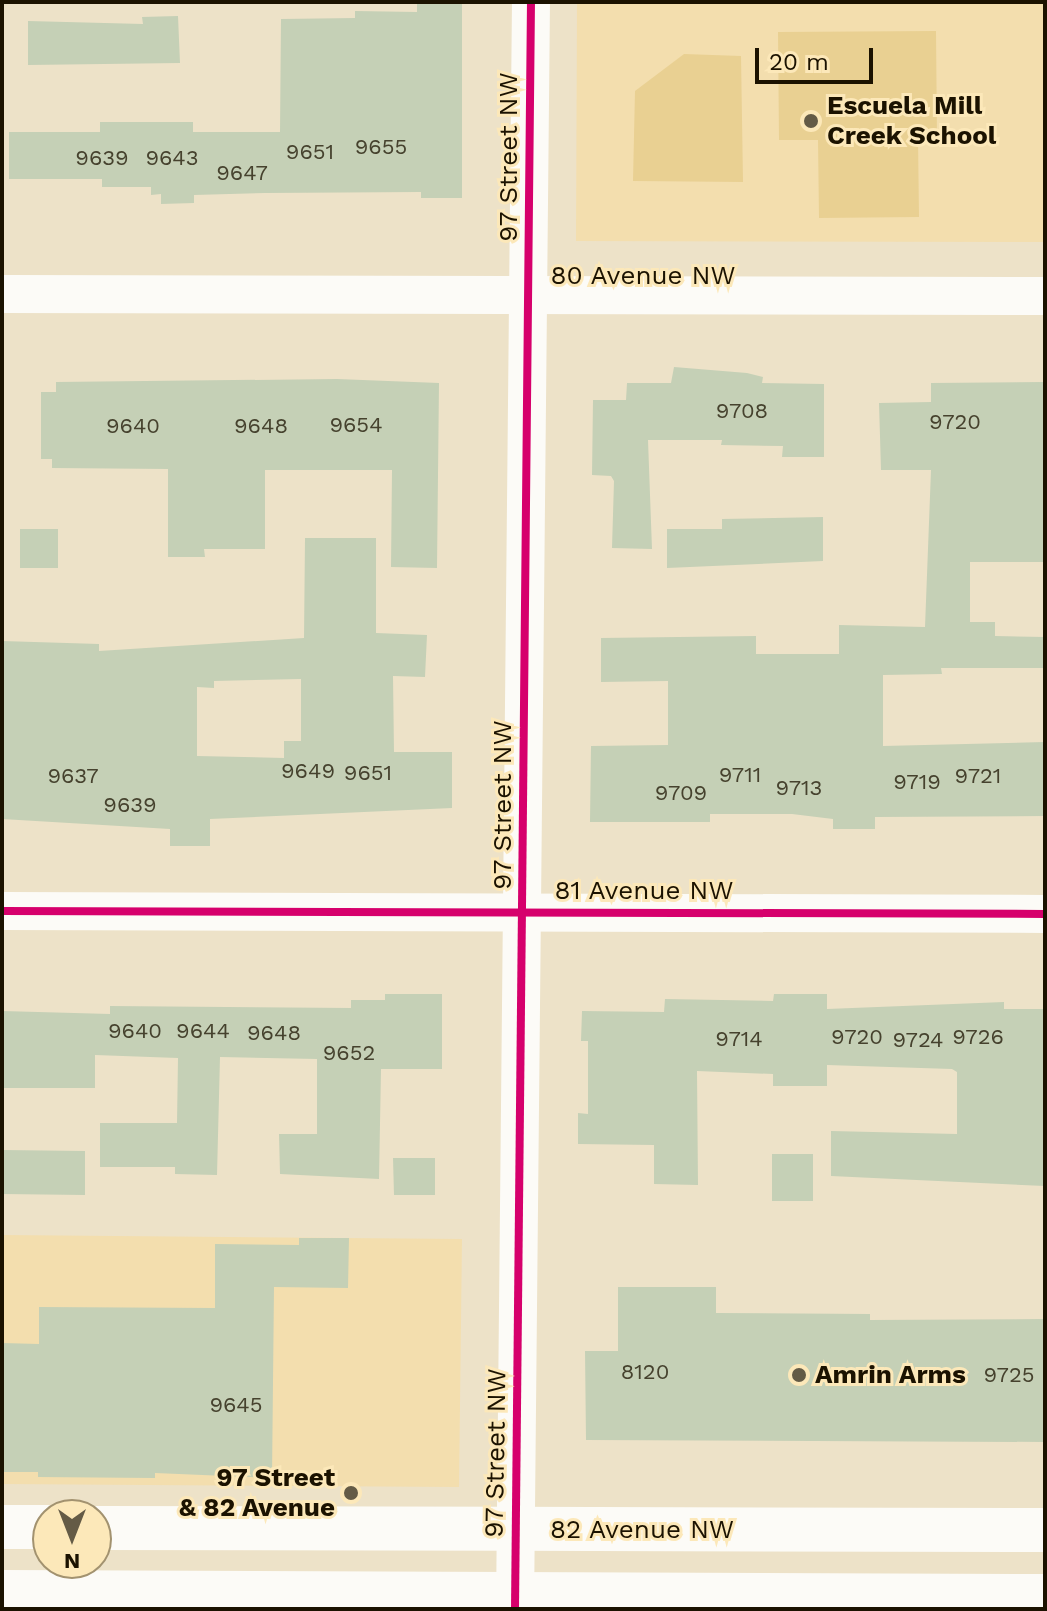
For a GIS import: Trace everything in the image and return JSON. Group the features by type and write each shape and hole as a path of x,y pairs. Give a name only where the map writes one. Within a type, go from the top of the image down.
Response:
{"main road":[{"path":"2,1527 32,1527"},
{"name":"82 Avenue NW","path":"112,1528 1045,1530"},
{"path":"2,1592 515,1602 1045,1596"}],"street":[{"name":"97 Street NW","path":"515,1602 531,2"},
{"name":"80 Avenue NW","path":"2,294 1045,296"},
{"name":"81 Avenue NW","path":"2,911 523,910 1045,914"}],"shaded area":[{"name":"Escuela Mill Creek School","path":"577,2 1045,2 1045,242 576,241"},
{"path":"936,31 937,138 918,138 919,217 819,218 818,140 779,140 778,32"},
{"path":"684,54 741,56 743,182 633,181 635,91"},
{"path":"2,1235 462,1239 459,1487 2,1484"}],"building":[{"path":"417,3 462,3 462,198 421,198 421,192 265,193 194,195 194,203 161,204 161,194 151,195 151,187 102,187 102,179 9,179 9,132 100,132 100,122 193,122 193,132 280,132 281,19 355,18 355,11 417,12"},
{"path":"178,16 180,63 28,65 28,21 143,24 142,17"},
{"path":"674,367 747,373 763,377 762,383 824,384 824,457 782,457 783,446 721,445 722,440 648,440 652,549 612,548 614,481 611,476 592,475 593,400 626,400 627,383 671,383"},
{"path":"337,379 439,383 437,568 391,567 392,470 265,470 265,549 204,549 205,557 168,557 168,469 52,468 52,459 41,459 41,392 56,392 56,382"},
{"path":"1045,382 1045,562 970,562 970,622 995,622 995,636 1045,637 1045,668 941,668 942,674 883,675 883,746 1045,742 1045,816 875,817 875,829 833,829 833,819 792,814 710,814 710,822 590,822 591,746 668,745 668,681 601,682 601,638 756,636 756,654 839,654 839,625 925,627 931,470 881,470 879,403 931,402 931,383"},
{"path":"823,517 823,561 667,568 667,529 722,529 722,519"},
{"path":"20,529 58,529 58,568 20,568"},
{"path":"305,538 376,538 376,633 427,635 425,677 393,676 394,752 452,752 452,808 210,819 210,846 170,846 170,829 2,819 2,641 99,644 99,651 304,638","holes":["301,679 301,741 284,741 284,758 197,756 197,687 214,688 214,681"]},
{"path":"385,994 442,994 442,1069 381,1069 379,1179 280,1174 279,1134 317,1134 317,1059 220,1057 217,1175 175,1174 175,1167 100,1167 100,1123 177,1123 178,1058 95,1055 95,1088 2,1088 2,1011 110,1014 110,1006 351,1008 351,1000 385,1000"},
{"path":"774,994 827,994 827,1009 1004,1002 1004,1009 1045,1009 1045,1186 831,1176 831,1131 957,1134 957,1072 952,1069 827,1065 827,1086 773,1086 773,1074 697,1071 698,1185 654,1184 654,1145 578,1144 578,1113 588,1114 588,1041 581,1041 582,1011 664,1012 665,999 773,1001"},
{"path":"2,1150 85,1151 85,1195 2,1194"},
{"path":"772,1154 813,1154 813,1201 772,1201"},
{"path":"393,1158 435,1158 435,1195 394,1195"},
{"path":"299,1238 349,1238 348,1288 274,1287 272,1478 155,1473 155,1478 38,1477 38,1472 2,1472 2,1343 39,1344 39,1307 215,1308 215,1244 299,1245"},
{"path":"618,1287 716,1287 716,1313 870,1314 870,1320 1045,1319 1045,1442 586,1440 585,1351 618,1351"}],"cycle path":[{"path":"515,1609 531,2"},
{"path":"2,911 1045,914"}],"place":[{"name":"Escuela Mill Creek School","path":"811,121"},
{"name":"Amrin Arms","path":"799,1375"},
{"name":"97 Street & 82 Avenue","path":"351,1493"}]}
